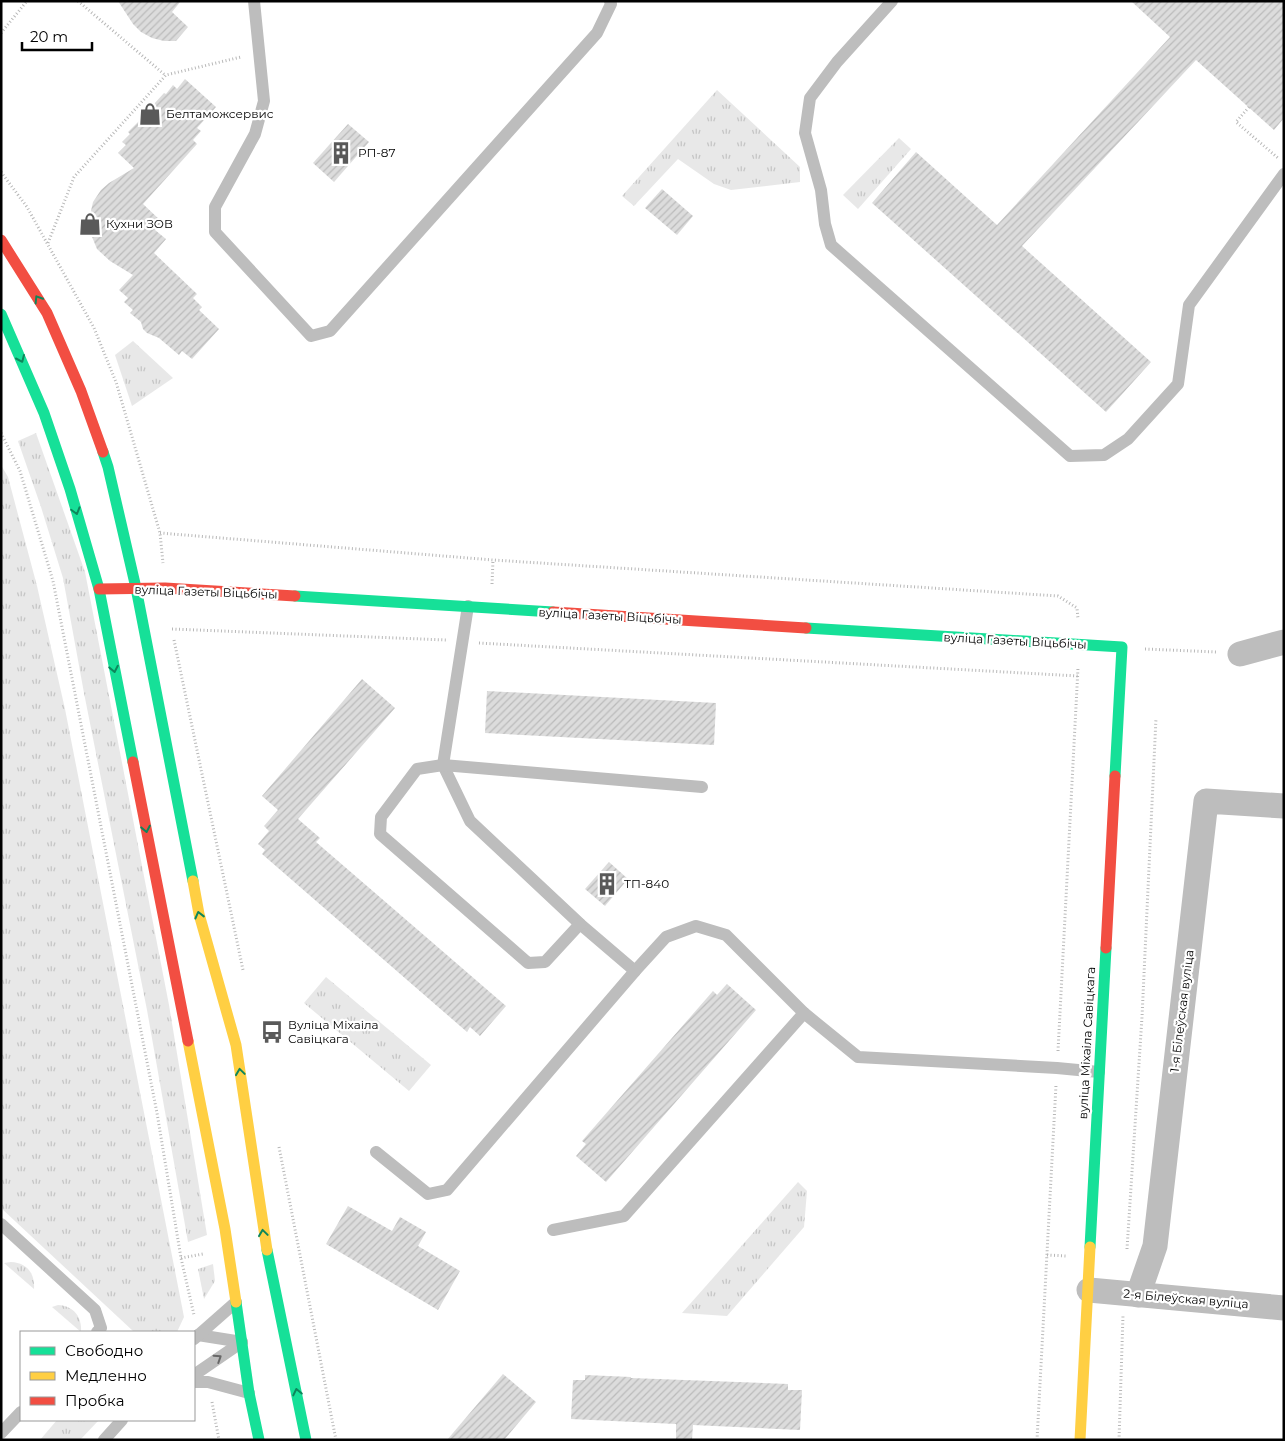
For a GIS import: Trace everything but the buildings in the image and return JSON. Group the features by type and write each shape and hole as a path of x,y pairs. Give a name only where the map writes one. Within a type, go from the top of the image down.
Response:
{"main road":[{"path":"1,240 47,313 81,391 108,467 136,588 199,914 236,1045 279,1332 306,1440"},
{"path":"1,314 44,413 70,489 98,589 225,1229 236,1302 246,1341 249,1393 259,1440"},
{"name":"вуліца Газеты Віцьбічы","path":"98,589 165,588 1122,648"},
{"name":"вуліца Міхаіла Савіцкага","path":"1080,1440 1122,648"}],"street":[{"path":"1240,654 1284,642"},
{"name":"1-я Білеўская вуліца","path":"1131,1295 1155,1246 1206,801 1284,806"},
{"name":"2-я Білеўская вуліца","path":"1089,1290 1284,1308"}],"lane":[{"path":"254,1 264,101 255,134 215,207 215,232 311,336 330,331 578,55 597,33 612,4 610,1"},
{"path":"892,1 837,62 810,98 805,133 821,190 825,224 831,245 1070,456 1104,455 1128,439 1178,384 1190,306 1282,179"},
{"path":"468,606 442,765 470,821 580,924 635,971"},
{"path":"580,924 544,962 528,963 380,834 380,817 417,768 442,765 702,787"},
{"path":"376,1152 428,1194 447,1190 666,937 696,926 726,935 804,1013 858,1057 1099,1072"},
{"path":"553,1230 624,1216 804,1013"},
{"path":"1,1224 95,1310 101,1328 98,1331"},
{"path":"196,1337 236,1302"},
{"path":"196,1337 246,1341"},
{"path":"195,1374 246,1341"},
{"path":"195,1382 208,1382 249,1393"},
{"path":"1,1433 20,1413"},
{"path":"104,1440 121,1421"}],"path":[{"path":"1,33 27,1"},
{"path":"78,1 166,76"},
{"path":"47,244 74,177 166,76 259,52"},
{"path":"1249,107 1236,122 1284,163"},
{"path":"1,433 20,471 52,581 157,1112 195,1331"},
{"path":"160,533 493,560 1058,596 1077,608 1080,645 1037,1440"},
{"path":"492,589 493,560"},
{"path":"172,629 462,641 501,645 1078,676"},
{"path":"1122,648 1240,654"},
{"path":"1127,1254 1142,1017 1156,718"},
{"path":"181,1258 207,1254"},
{"path":"1119,1440 1131,1295"},
{"path":"208,1382 219,1440"}],"green space":[{"path":"717,90 800,167 800,182 731,190 714,184 678,159 634,206 622,196"},
{"path":"899,138 911,149 858,209 843,195"},
{"path":"133,341 173,378 132,406 115,355"},
{"path":"36,433 85,572 169,1005 207,1235 188,1242 147,1010 63,578 18,441"},
{"path":"1,465 8,477 37,586 65,709 184,1317 177,1331 133,1331 1,1208"},
{"path":"326,977 431,1065 409,1091 304,1003"},
{"path":"798,1182 807,1191 804,1227 727,1316 682,1313"},
{"path":"4,1263 21,1264 29,1270 33,1278 34,1289"},
{"path":"213,1264 215,1281 204,1299 198,1269"},
{"path":"58,1305 73,1310 80,1322 81,1331 80,1331 52,1307"},
{"path":"56,1421 98,1421 80,1440 40,1440"}],"traffic: fast":[{"path":"1,314 44,413 70,489 99,589 133,762"},
{"path":"103,452 136,588 193,881"},
{"path":"295,596 553,612"},
{"path":"806,628 1122,647 1115,776"},
{"path":"1090,1247 1106,948"},
{"path":"267,1250 306,1440"},
{"path":"236,1302 249,1393 259,1440"}],"traffic: slow":[{"path":"193,881 199,914 236,1045 267,1250"},
{"path":"188,1041 225,1229 236,1302"},
{"path":"1080,1440 1090,1247"}],"traffic: jam":[{"path":"1,240 47,313 81,391 103,452"},
{"path":"99,589 165,588 295,596"},
{"path":"553,612 806,628"},
{"path":"133,762 188,1041"},
{"path":"1106,948 1115,776"}],"place":[{"name":"Белтаможсервис","path":"150,114"},
{"name":"РП-87","path":"341,153"},
{"name":"Кухни ЗОВ","path":"90,224"},
{"name":"ТП-840","path":"607,884"},
{"name":"Вуліца Міхаіла Савіцкага","path":"272,1032"}]}
